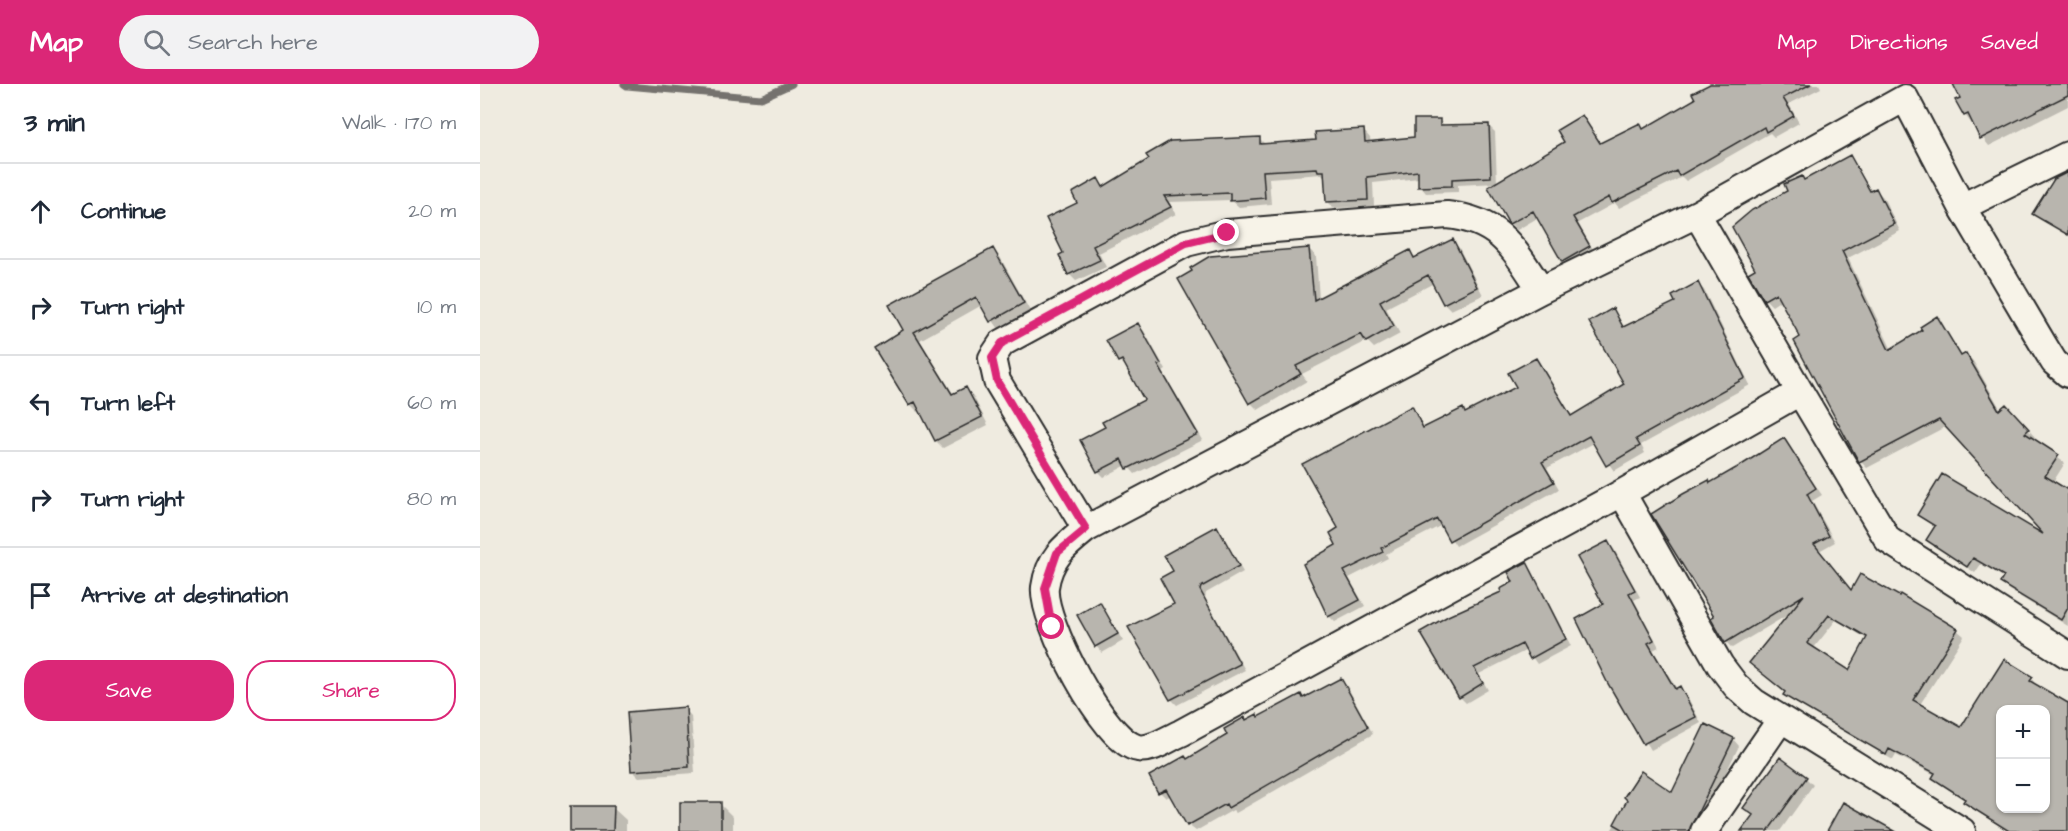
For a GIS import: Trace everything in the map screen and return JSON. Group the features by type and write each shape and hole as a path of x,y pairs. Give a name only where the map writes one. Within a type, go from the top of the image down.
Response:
{"street":[{"path":"1800,392 1622,494 1181,733 1147,748 1137,748 1116,734 1072,669 1052,627 1045,588 1057,553 1086,529 1541,290 1696,214 1900,91 1962,207 2054,362 2068,374"},
{"path":"1962,207 2068,155"},
{"path":"1086,529 997,381 992,358 1002,343 1186,243 1227,233 1447,214 1466,217 1488,225 1515,251 1541,290"},
{"path":"1696,214 1888,540 2068,655"},
{"path":"1622,494 1720,666 1736,686 1754,702 1962,831"},
{"path":"1704,831 1782,719"}],"building":[{"path":"1710,84 1811,84 1783,98 1794,116 1766,132 1764,127 1679,176 1676,171 1612,203 1609,197 1573,217 1590,246 1562,262 1533,211 1509,224 1488,187 1564,142 1557,130 1582,115 1600,143 1640,123 1643,129 1695,99 1692,93"},
{"path":"1953,84 2068,84 2068,95 1980,139 1968,114 1964,116 1955,100 1960,98"},
{"path":"1414,119 1440,119 1440,125 1489,124 1491,177 1452,179 1452,186 1418,187 1418,171 1367,177 1368,200 1326,202 1324,171 1318,171 1317,168 1263,171 1265,198 1230,201 1230,193 1164,196 1171,207 1093,246 1100,260 1068,275 1059,255 1063,253 1046,218 1077,203 1072,193 1098,178 1103,187 1149,159 1146,155 1170,141 1260,137 1260,144 1316,140 1315,132 1364,129 1365,142 1414,137"},
{"path":"1850,155 1870,191 1876,188 1894,224 1842,251 1889,350 1922,330 1920,327 1937,316 1961,356 1966,353 1999,410 2006,404 2029,429 2025,433 2059,455 2045,476 2068,490 2068,608 2061,620 2000,583 2004,576 1973,558 1967,567 1926,540 1935,526 1917,515 1942,474 2043,534 1939,420 1859,462 1794,341 1800,337 1776,293 1764,300 1748,273 1755,269 1732,227 1752,210 1787,191 1784,184 1802,176 1804,180"},
{"path":"2068,172 2068,235 2032,214 2054,179"},
{"path":"1453,239 1477,287 1443,304 1428,275 1380,301 1394,326 1366,342 1361,334 1296,366 1301,374 1249,404 1178,279 1192,271 1190,268 1210,256 1309,248 1314,300 1410,250 1414,258"},
{"path":"993,248 1024,303 990,322 976,297 914,332 952,394 966,387 982,417 935,441 915,402 909,405 874,348 903,330 889,305"},
{"path":"1698,282 1745,378 1636,439 1640,446 1606,466 1589,436 1542,462 1554,482 1449,541 1437,519 1381,548 1383,552 1344,571 1360,600 1328,617 1303,564 1336,545 1330,533 1338,528 1302,464 1412,406 1423,428 1463,408 1465,413 1516,387 1508,373 1536,358 1571,416 1624,384 1589,322 1613,308 1623,327 1675,302 1672,296"},
{"path":"1138,323 1161,364 1158,365 1198,434 1127,469 1122,459 1097,472 1080,440 1105,427 1102,422 1144,400 1122,360 1118,362 1106,340"},
{"path":"1784,438 1816,488 1807,494 1829,536 1814,544 1851,590 1860,574 1899,596 1900,594 1958,629 1913,700 1961,727 2004,659 2033,677 2030,681 2068,703 2068,831 2009,831 1963,802 1965,799 1932,778 1935,773 1889,749 1886,755 1783,695 1785,692 1749,663 1804,595 1725,643 1711,618 1714,616 1651,514 1709,480 1710,483","holes":["1829,615 1867,637 1849,670 1807,643"]},
{"path":"1217,526 1239,566 1201,587 1200,590 1240,664 1170,700 1128,627 1174,604 1160,578 1173,571 1164,555"},
{"path":"1608,541 1635,590 1629,593 1654,640 1648,643 1675,689 1680,686 1696,717 1643,744 1607,682 1576,619 1603,604 1577,557"},
{"path":"1527,562 1566,639 1530,659 1522,644 1474,668 1483,683 1459,698 1420,632 1448,616 1501,592 1500,589 1513,582 1508,572"},
{"path":"1100,602 1118,634 1095,647 1077,615"},
{"path":"1341,678 1368,727 1228,808 1226,804 1187,826 1166,789 1158,793 1149,776 1185,756 1187,759 1227,735 1224,729 1245,717 1246,720 1257,714 1258,717 1301,694 1303,698"},
{"path":"686,707 689,767 631,771 627,712"},
{"path":"1705,724 1734,738 1689,831 1626,831 1614,824 1627,800 1624,797 1641,771 1672,792"},
{"path":"1780,757 1807,777 1768,831 1741,831 1753,815 1743,808"},
{"path":"680,802 721,802 721,831 680,831"},
{"path":"1843,802 1895,831 1827,831"},
{"path":"570,806 614,806 613,831 570,831"}],"waterway":[{"path":"624,84 761,98 792,84"}],"route":[{"path":"1052,627 1045,588 1057,553 1086,529 997,381 992,358 1002,343 1186,243 1227,233"}]}
